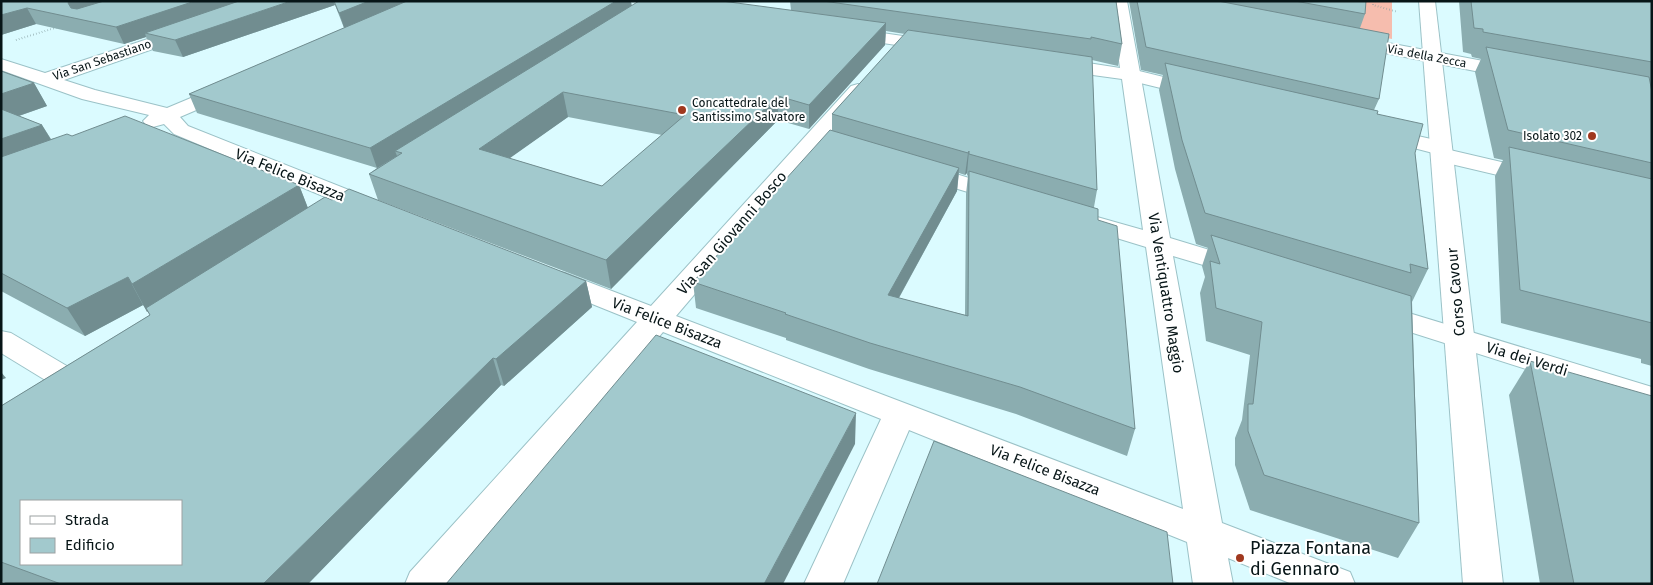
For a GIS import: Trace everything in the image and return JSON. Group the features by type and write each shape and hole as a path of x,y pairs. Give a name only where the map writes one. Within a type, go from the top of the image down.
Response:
{"street":[{"name":"Via Ventiquattro Maggio","path":"1119,1 1213,584"},
{"name":"Corso Cavour","path":"1427,1 1484,584"},
{"name":"Via San Sebastiano","path":"44,80 200,27"},
{"path":"833,30 959,49"},
{"name":"Via della Zecca","path":"1330,37 1529,76"},
{"name":"Via San Giovanni Bosco","path":"424,584 901,40"},
{"path":"1035,61 1131,75 1190,89"},
{"name":"Via Felice Bisazza","path":"1,64 89,96 158,112 168,116 181,130 396,218"},
{"path":"131,130 241,84"},
{"path":"1364,130 1557,182"},
{"path":"815,139 1024,202"},
{"path":"325,215 375,184"},
{"path":"1062,213 1261,275"},
{"name":"Via Felice Bisazza","path":"526,268 1336,584"},
{"name":"Via dei Verdi","path":"1356,306 1652,398"},
{"path":"1,340 63,381"},
{"path":"822,584 900,414"}],"path":[{"path":"11,42 58,28"}],"shaded area":[{"path":"1359,1 1392,1 1392,39 1302,22"}],"building":[{"path":"1,1 69,1 68,3 71,8 77,9 104,1 195,1 116,27 27,8 1,15"},
{"path":"239,1 291,1 175,40 145,33"},
{"path":"334,1 369,1 339,13"},
{"path":"407,1 616,1 370,148 189,94"},
{"path":"639,1 722,1 886,23 809,105 778,96 606,260 369,174 402,153 395,151","holes":["563,92 685,115 602,186 479,149"]},
{"path":"823,1 1116,1 1122,44 1091,37 1091,39"},
{"path":"1137,1 1218,1 1389,34 1379,99 1146,47"},
{"path":"1295,1 1366,1 1365,14"},
{"path":"1471,1 1652,1 1652,62 1483,32 1483,29 1474,28"},
{"path":"908,30 1092,57 1097,190 969,154 969,151 968,153 832,114"},
{"path":"1486,47 1649,77 1652,92 1652,163 1508,130"},
{"path":"1165,63 1378,111 1377,114 1423,124 1415,153 1428,269 1410,264 1411,273 1205,213 1182,140"},
{"path":"1,71 34,83 1,94"},
{"path":"1,109 42,125 1,139"},
{"path":"125,116 299,185 132,284 128,277 67,308 1,273 1,157 67,134 72,136"},
{"path":"830,130 959,168 888,295 968,316 969,171 1098,209 1098,220 1117,226 1135,429 1020,387 870,343 693,282"},
{"path":"1509,147 1652,179 1652,323 1520,290"},
{"path":"349,189 586,281 496,359 493,358 263,584 61,584 1,562 1,406 150,315 146,308 325,197 332,200"},
{"path":"1211,235 1411,296 1419,523 1264,475 1248,431 1248,404 1253,404 1262,322 1216,308 1210,261 1220,264"},
{"path":"656,335 856,413 764,584 446,584"},
{"path":"1530,361 1652,396 1652,584 1574,584"},
{"path":"934,441 1167,532 1173,584 877,584"}],"place":[{"name":"Concattedrale del Santissimo Salvatore","path":"682,110"},
{"name":"Isolato 302","path":"1592,136"},
{"name":"Piazza Fontana di Gennaro","path":"1240,558"}]}
